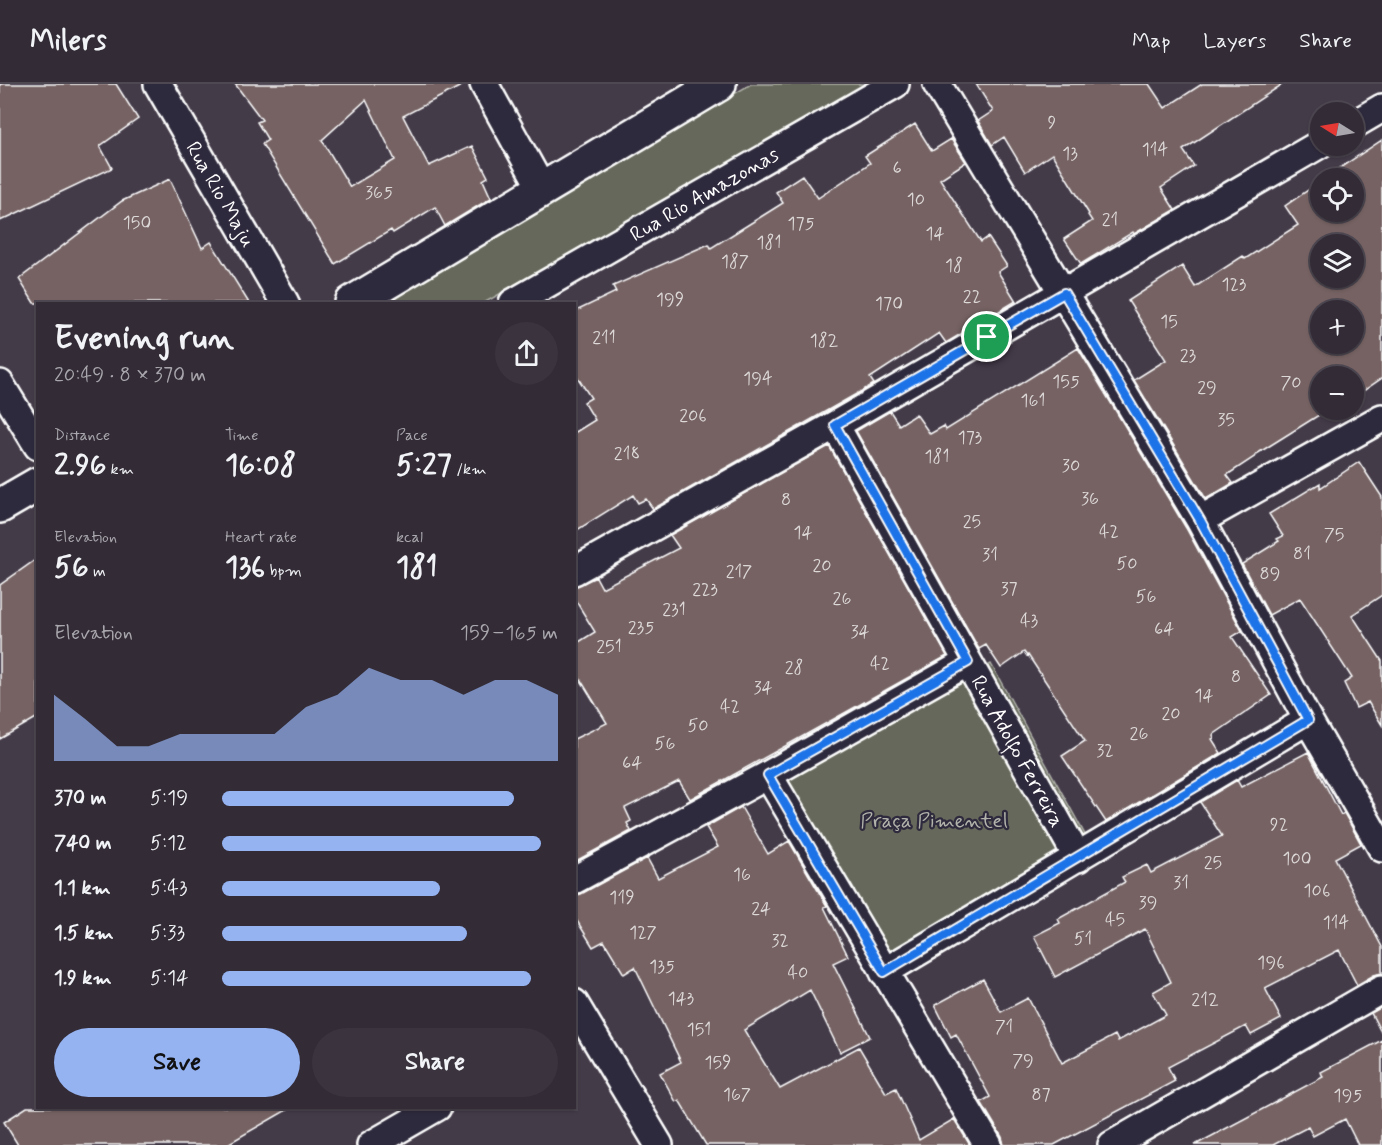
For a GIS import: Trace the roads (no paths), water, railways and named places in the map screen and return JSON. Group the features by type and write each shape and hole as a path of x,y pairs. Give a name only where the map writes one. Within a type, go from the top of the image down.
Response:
{"street":[{"name":"Rua Rio Maju","path":"158,84 284,302"},
{"path":"484,84 542,189"},
{"path":"354,302 719,84"},
{"name":"Rua Rio Amazonas","path":"515,302 895,84"},
{"path":"937,84 1200,520 1308,720 1382,848"},
{"path":"1364,119 1382,108"},
{"path":"576,570 835,425 1310,150"},
{"path":"0,384 36,443"},
{"path":"1200,520 1382,418"},
{"name":"Rua Adolfo Ferreira","path":"835,425 1078,858"},
{"path":"0,506 36,485"},
{"path":"576,879 768,775 968,662"},
{"path":"884,972 1308,720"},
{"path":"768,775 988,1145"},
{"path":"1112,1145 1382,989"},
{"path":"578,1018 659,1145"},
{"path":"371,1145 434,1109"}],"park label":[{"name":"Praça Pimentel","path":"934,820"}]}
